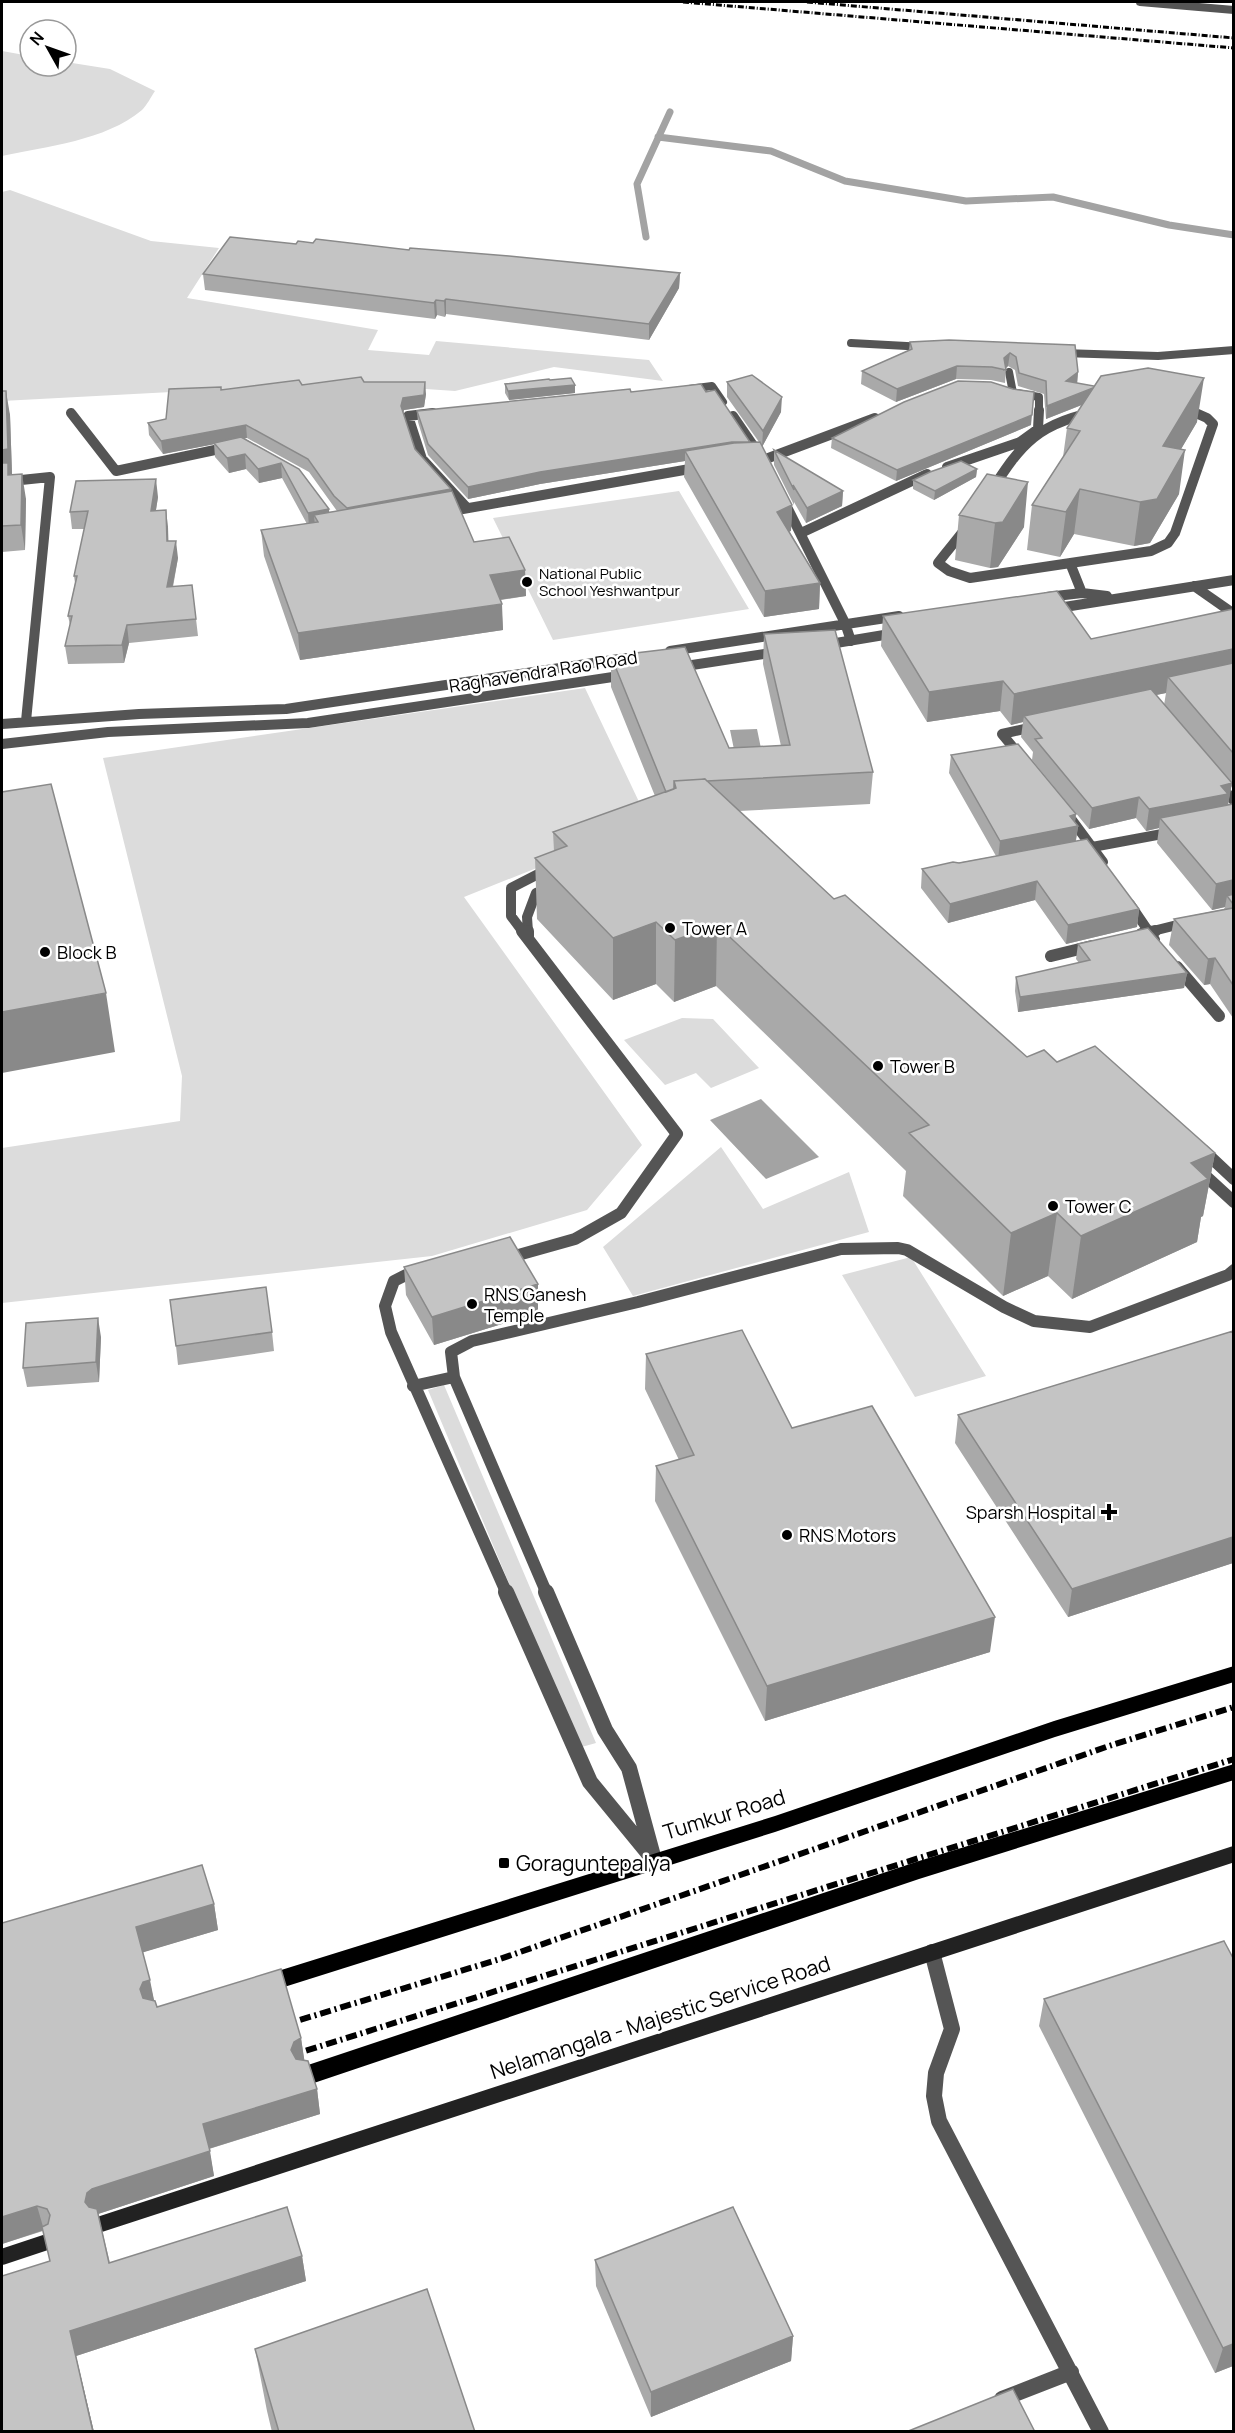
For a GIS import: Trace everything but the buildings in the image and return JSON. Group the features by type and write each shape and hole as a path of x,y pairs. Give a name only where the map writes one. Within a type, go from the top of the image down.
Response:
{"highway":[{"name":"Tumkur Road","path":"239,1992 362,1956 654,1860 775,1824 1054,1729 1233,1674"},
{"path":"308,2075 919,1870 1233,1772"}],"main road":[{"name":"Nelamangala - Majestic Service Road","path":"100,2224 1233,1854"},
{"path":"2,2256 47,2242"}],"street":[{"path":"1140,2 1233,10"},
{"path":"851,343 935,348"},
{"path":"1051,353 1158,356 1233,350"},
{"path":"1009,372 1013,393"},
{"path":"680,389 712,387 763,460 768,471"},
{"path":"801,533 927,474 1020,442 1038,429 1039,397 1002,389"},
{"path":"1037,421 1102,405 1111,397"},
{"path":"1142,405 1192,410 1207,416 1212,424 1175,533 1168,543 1151,551 1070,563 970,578 949,571 939,563 952,542 974,518 1020,448 1048,427 1085,412 1142,405"},
{"path":"444,412 408,416 422,459 467,508"},
{"path":"70,413 116,471 244,444"},
{"path":"743,461 763,460 883,415"},
{"path":"434,514 710,466"},
{"path":"2,482 50,477 26,721"},
{"path":"779,491 845,623 851,640"},
{"path":"1070,563 1082,593"},
{"path":"1039,611 1233,580"},
{"path":"1194,586 1233,614"},
{"path":"1035,599 1082,593 1122,598"},
{"name":"Raghavendra Rao Road","path":"656,653 916,614"},
{"path":"815,646 910,631"},
{"path":"674,668 791,650"},
{"name":"Raghavendra Rao Road","path":"2,724 286,709 633,657"},
{"name":"Raghavendra Rao Road","path":"2,744 108,732 308,723 639,673"},
{"path":"1030,768 1002,734 1047,724"},
{"path":"1211,774 1233,801"},
{"path":"1058,803 1094,847 1112,875"},
{"path":"1071,852 1187,830"},
{"path":"488,1263 575,1239 621,1213 677,1134 511,916 511,888 542,870 563,864"},
{"path":"528,939 527,917 536,893 566,882"},
{"path":"1124,894 1148,932 1219,1016"},
{"path":"1126,938 1201,919"},
{"path":"1051,956 1105,943"},
{"path":"1192,1141 1224,1167 1233,1179"},
{"path":"1191,1162 1233,1202"},
{"path":"654,1860 629,1768 605,1730 454,1377 451,1352 472,1341 638,1302 841,1249 898,1248 907,1250 1004,1307 1035,1321 1069,1327 1090,1327 1228,1275 1233,1270"},
{"path":"432,1271 410,1273 394,1281 385,1306 391,1332 590,1782 654,1860"},
{"path":"414,1386 454,1377"},
{"path":"932,1952 952,2029 937,2060 934,2089 939,2121 1101,2432"},
{"path":"983,2406 1071,2372"}],"shaded area":[{"path":"2,51 18,54 18,78 78,78 78,64 110,69 155,91 142,110 111,129 75,141 2,156"},
{"path":"10,190 151,241 219,248 187,298 378,330 368,350 429,355 436,341 649,360 663,381 554,367 455,391 339,383 2,401 2,192"},
{"path":"679,491 749,609 553,640 493,518"},
{"path":"585,688 650,825 464,897 642,1145 587,1210 432,1256 2,1303 2,1148 180,1121 182,1076 103,758"},
{"path":"757,729 764,763 737,764 730,730"},
{"path":"682,1018 713,1019 759,1068 711,1088 696,1073 665,1085 624,1040"},
{"path":"761,1099 819,1157 766,1179 710,1120"},
{"path":"721,1147 763,1209 849,1172 869,1232 633,1296 603,1247"},
{"path":"911,1257 986,1376 915,1397 842,1275"},
{"path":"444,1385 596,1743 578,1748 428,1390"}],"waterway":[{"path":"659,137 670,112"},
{"path":"646,237 637,184 659,137"},
{"path":"659,137 771,151 845,181 966,201 1053,197 1169,225 1234,235"}],"railway":[{"path":"683,2 1234,48"},
{"path":"807,2 1234,38"},
{"path":"280,2026 500,1959 1109,1746 1234,1707"},
{"path":"286,2057 1234,1759"}],"place":[{"name":"National Public School Yeshwantpur","path":"527,582"},
{"name":"Tower A","path":"670,928"},
{"name":"Block B","path":"45,952"},
{"name":"Tower B","path":"878,1066"},
{"name":"Tower C","path":"1053,1206"},
{"name":"RNS Ganesh Temple","path":"472,1304"},
{"name":"Sparsh Hospital","path":"1109,1512"},
{"name":"RNS Motors","path":"787,1535"},
{"name":"Goraguntepalya","path":"504,1863"}]}
